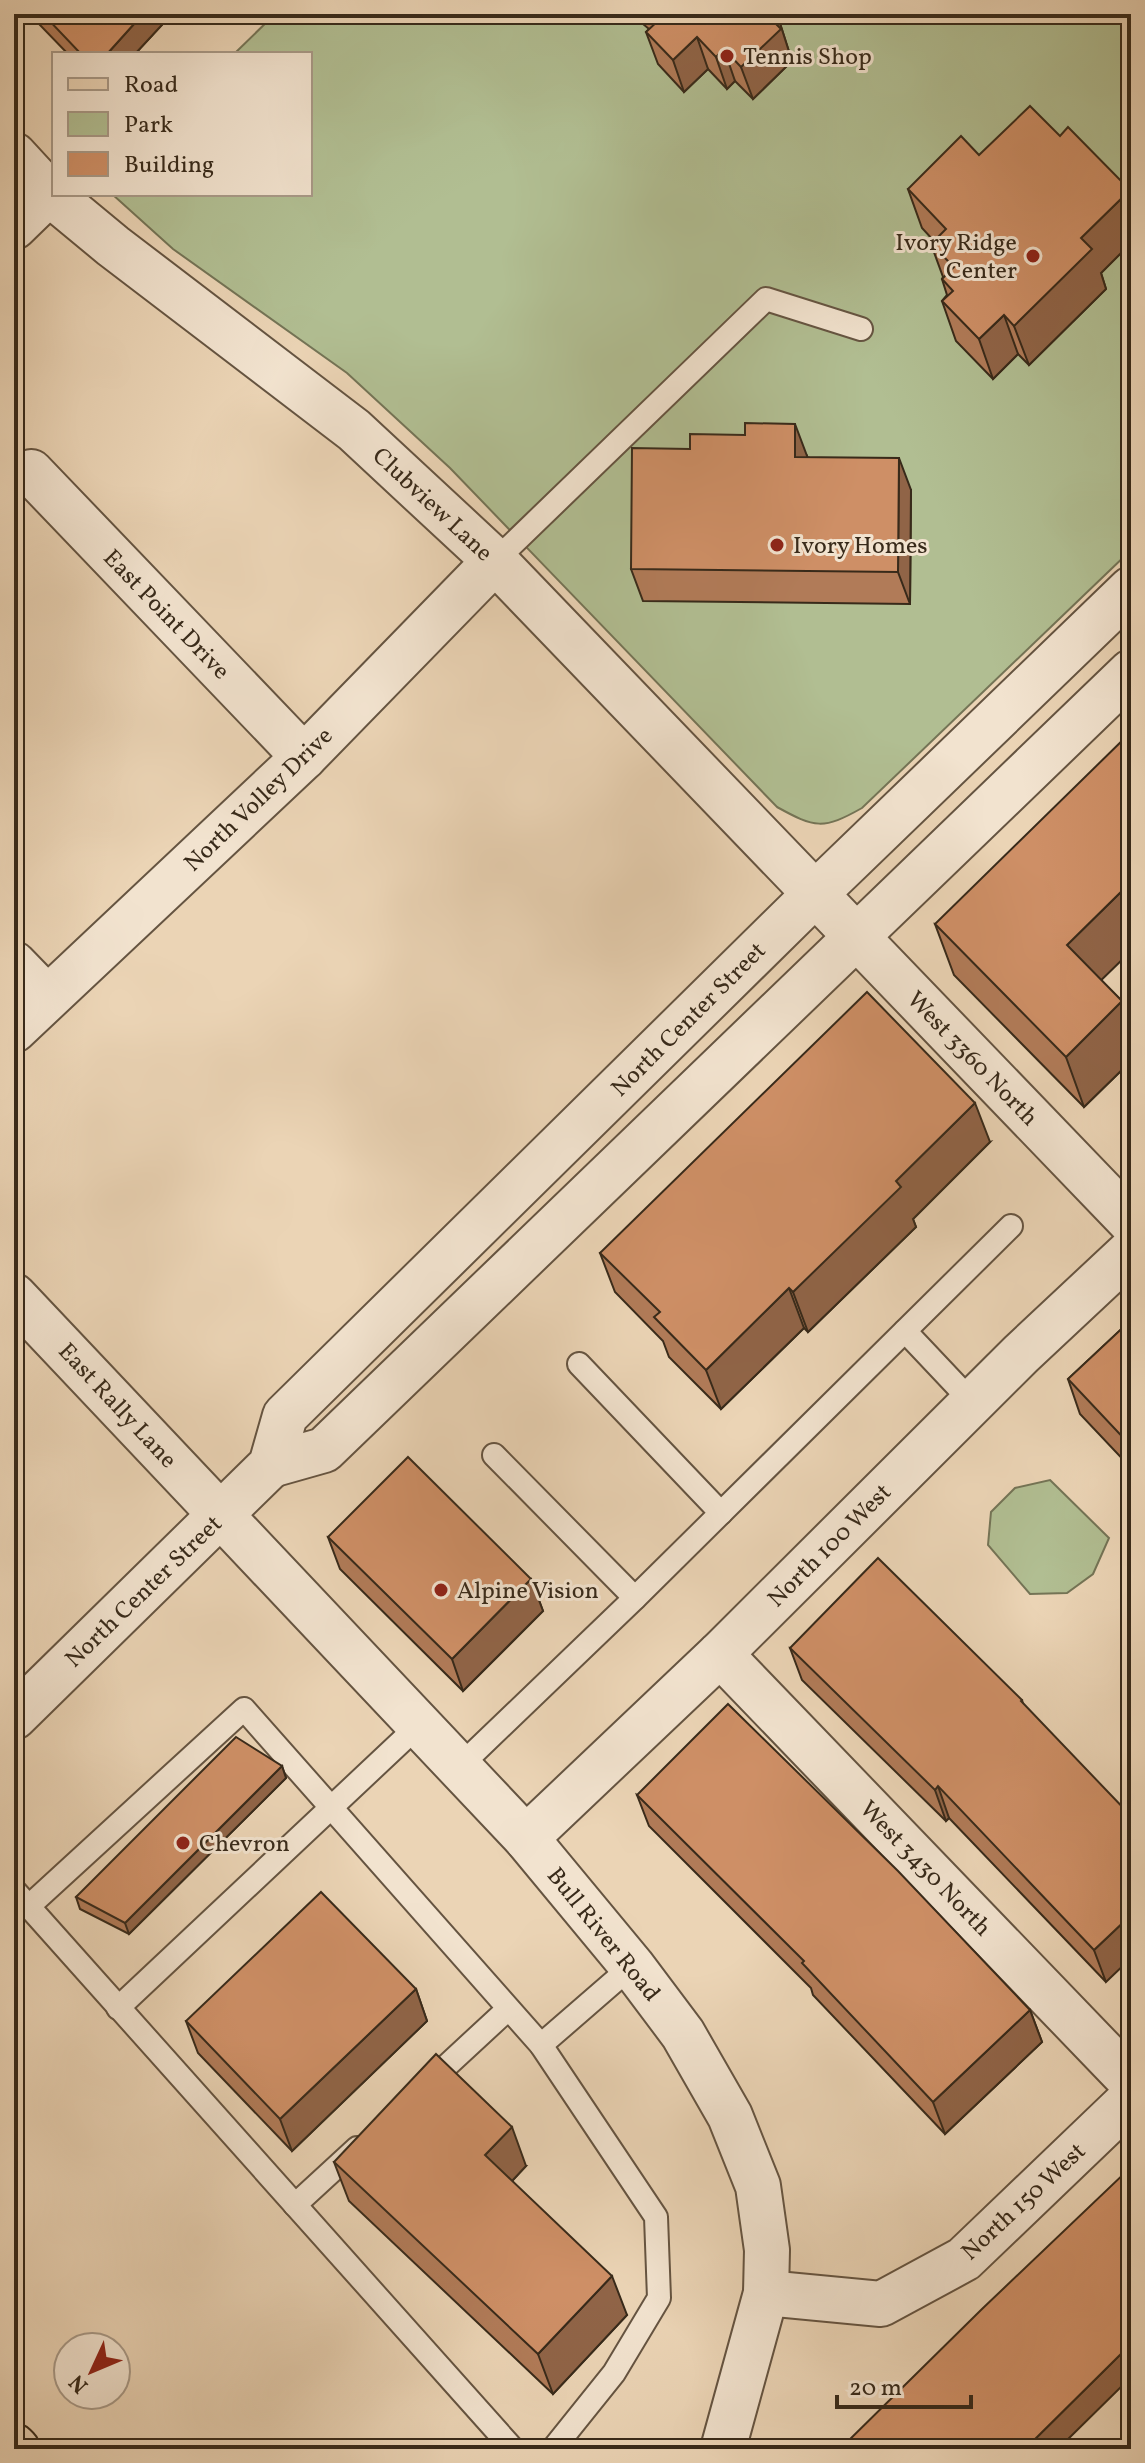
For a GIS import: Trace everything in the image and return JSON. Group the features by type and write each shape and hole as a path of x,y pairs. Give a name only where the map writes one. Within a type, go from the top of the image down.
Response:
{"street":[{"name":"Clubview Lane","path":"14,155 52,195"},
{"path":"14,227 49,193"},
{"name":"Clubview Lane","path":"53,196 113,246 354,430 495,561 814,895"},
{"name":"East Point Drive","path":"31,472 304,757"},
{"name":"North Volley Drive","path":"14,1030 304,757 495,561"},
{"name":"North Center Street","path":"14,1717 271,1465 285,1416 814,895 1131,589"},
{"name":"North Center Street","path":"271,1465 324,1450 1131,672"},
{"name":"West 3360 North","path":"814,895 1131,1222"},
{"path":"14,964 47,998"},
{"name":"North 100 West","path":"526,1838 720,1654 972,1402 1131,1251"},
{"name":"East Rally Lane","path":"14,1296 221,1515"},
{"name":"Bull River Road","path":"221,1515 526,1838 632,1966 683,2034 730,2116 758,2186 767,2250 766,2293 723,2449"},
{"name":"West 3430 North","path":"720,1654 1131,2081"},
{"name":"North 150 West","path":"766,2293 881,2304 964,2259 1131,2099"}],"lane":[{"path":"495,561 766,299 861,329"},
{"path":"459,1767 635,1598 1011,1226"},
{"path":"905,1331 972,1402"},
{"path":"579,1364 721,1513"},
{"path":"494,1455 635,1598"},
{"path":"513,2449 21,1899 244,1709 541,2045 656,2217 659,2298 614,2373 553,2449"},
{"path":"118,2008 420,1724"},
{"path":"541,2045 632,1966"},
{"path":"407,2102 508,2009"},
{"path":"295,2205 374,2133"}],"green space":[{"path":"275,14 1131,14 1131,550 862,808 838,820 819,824 777,807 450,468 347,373 173,249 114,196 312,196 312,52 236,52"},
{"path":"1050,1480 1109,1538 1093,1574 1067,1593 1030,1594 988,1545 991,1512 1015,1488"}],"building":[{"path":"43,14 143,14 109,52 79,52"},
{"path":"653,14 766,14 781,29 741,67 724,49 716,57 697,37 673,60 646,32 659,20"},
{"name":"Ivory Ridge Center","path":"1030,106 1060,136 1068,127 1130,190 1081,238 1092,249 1014,326 1004,315 979,339 942,301 953,291 942,279 954,267 931,244 946,229 908,189 961,136 979,155"},
{"name":"Ivory Homes","path":"745,423 795,424 795,457 899,458 898,572 631,569 632,448 690,449 690,434 745,435"},
{"path":"1131,732 1131,882 1067,945 1122,1001 1066,1057 935,924"},
{"path":"867,992 975,1103 896,1181 901,1187 793,1292 789,1288 706,1370 654,1317 660,1312 600,1253"},
{"path":"1131,1320 1131,1446 1068,1379"},
{"name":"Alpine Vision","path":"408,1457 531,1579 452,1659 328,1537"},
{"path":"878,1558 1022,1700 1131,1816 1131,1915 1094,1950 938,1786 935,1790 790,1648"},
{"path":"728,1704 898,1871 1030,2010 933,2102 802,1963 804,1961 637,1795"},
{"name":"Chevron","path":"236,1737 282,1766 125,1923 76,1897"},
{"path":"321,1892 416,1989 280,2119 186,2021"},
{"path":"436,2054 512,2127 485,2155 612,2276 538,2354 334,2162"},
{"path":"1131,2167 1131,2344 1025,2449 840,2449 982,2309"}],"place":[{"name":"Tennis Shop","path":"727,56"},
{"name":"Ivory Ridge Center","path":"1033,256"},
{"name":"Ivory Homes","path":"777,545"},
{"name":"Alpine Vision","path":"441,1590"},
{"name":"Chevron","path":"183,1843"}]}
